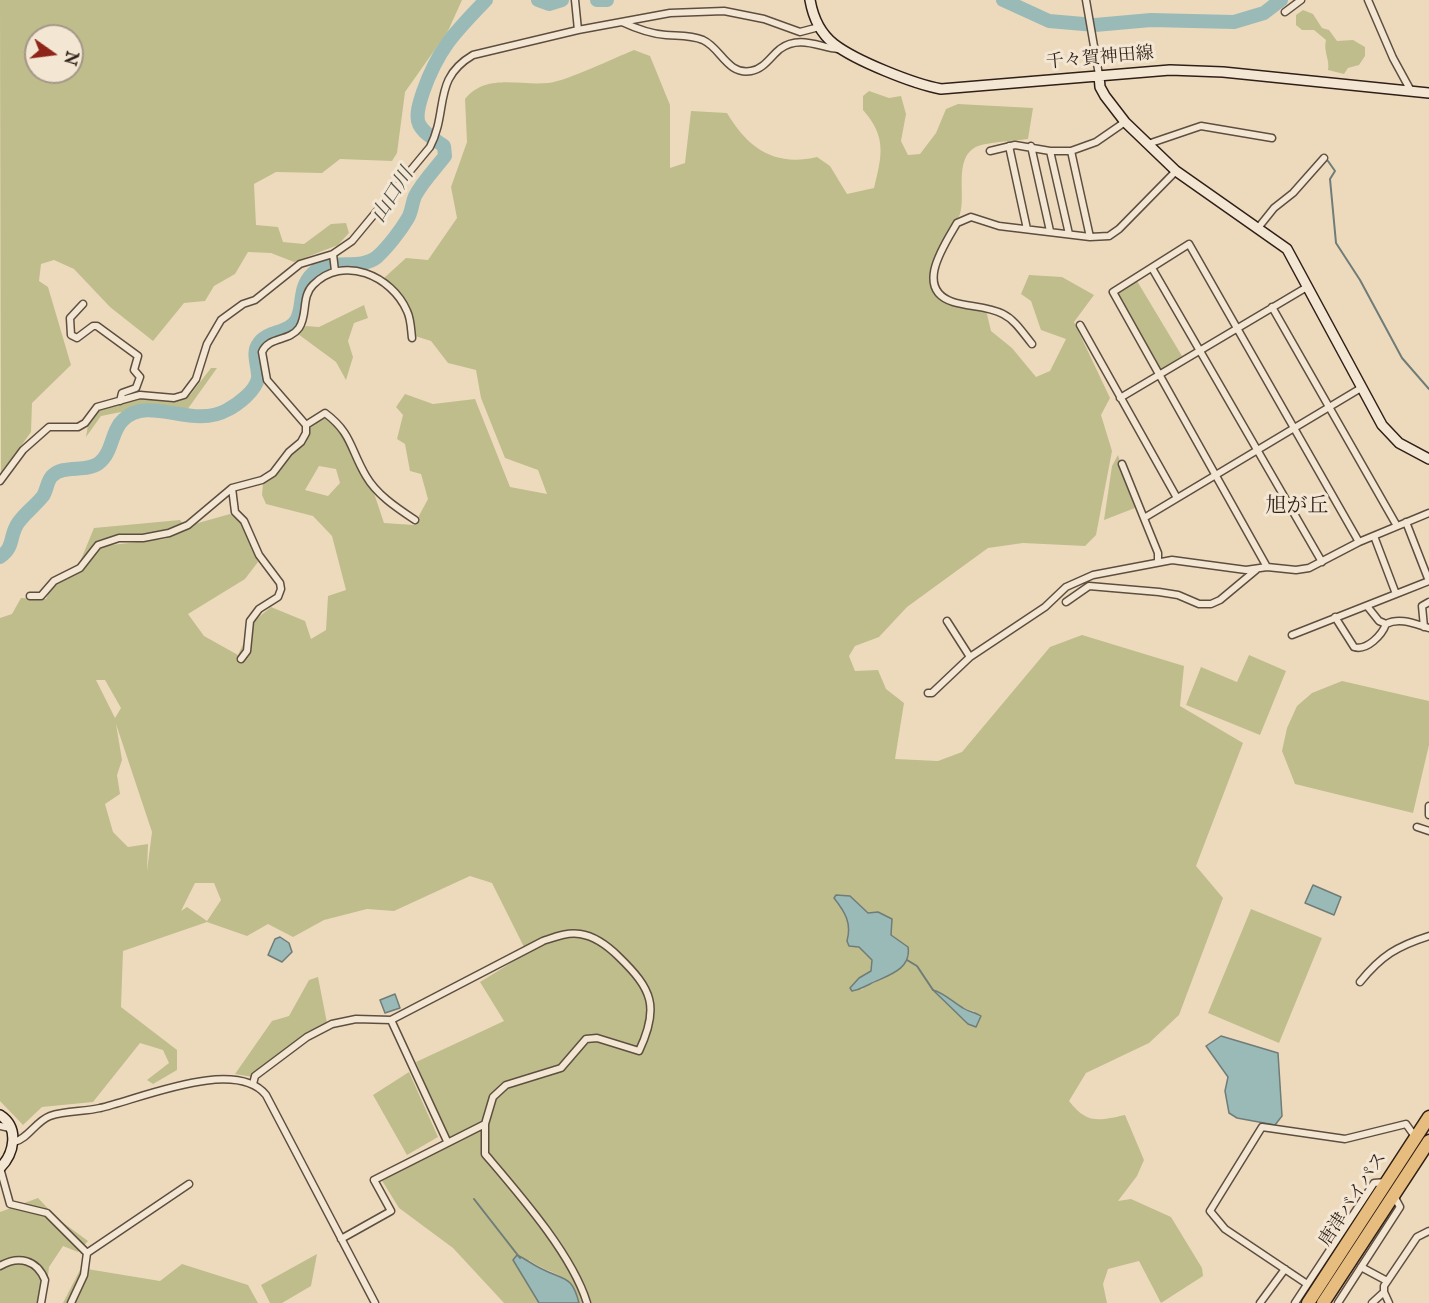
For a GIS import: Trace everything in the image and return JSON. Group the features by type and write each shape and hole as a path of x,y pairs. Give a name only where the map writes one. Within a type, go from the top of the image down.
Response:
{"highway":[{"name":"唐津バイパス","path":"1323,1303 1357,1267 1393,1196 1425,1142 1429,1117"},
{"name":"唐津バイパス","path":"1308,1303 1322,1273 1387,1182 1425,1142"}],"main road":[{"name":"千々賀神田線","path":"810,0 819,27 843,49 910,80 941,89 1170,70 1223,72 1429,93"},
{"path":"1099,75 1100,87 1125,122 1176,171 1198,189 1287,249 1361,388 1390,435 1399,443 1429,459"},
{"path":"0,1115 10,1128 14,1142 7,1161 0,1168"}],"street":[{"path":"1086,0 1099,75"},
{"path":"1285,12 1301,0"},
{"path":"1368,0 1393,58 1411,91"},
{"path":"575,1 578,30"},
{"path":"0,481 23,450 49,427 78,427 85,423 97,407 140,395 174,398 184,395 196,379 207,344 221,320 266,292 280,278 300,264 333,254 359,234 430,147 437,134 445,84 450,73 459,63 484,51 670,13 724,11 764,19 800,32 819,27"},
{"path":"622,22 648,33 694,37 705,41 724,62 742,71 760,68 782,48 789,45 811,42 824,48 843,49"},
{"path":"990,151 1009,146 1030,146 1050,151 1071,151 1096,142 1125,122"},
{"path":"1148,144 1201,126 1272,138"},
{"path":"1009,146 1027,229"},
{"path":"1030,146 1050,231"},
{"path":"1050,151 1069,234"},
{"path":"1071,151 1090,237"},
{"path":"1258,228 1274,208 1293,194 1323,158"},
{"path":"1032,344 1011,318 987,308 946,298 937,290 933,280 938,258 957,223 971,217 999,226 1090,237 1108,236 1119,229 1176,171"},
{"path":"1267,567 1113,292 1189,244 1359,542"},
{"path":"333,254 335,271"},
{"path":"1152,268 1322,562"},
{"path":"30,596 41,596 54,581 80,568 98,545 112,540 142,538 179,529 188,525 232,488 262,480 273,473 301,442 306,433 306,425 267,380 262,352 271,342 292,335 299,328 311,287 322,276 335,271 359,270 372,274 398,298 407,312 412,338"},
{"path":"1120,399 1307,287"},
{"path":"83,304 70,318 71,335 77,338 93,326 97,326 138,356 134,370 140,378 136,388 122,393 120,401"},
{"path":"1272,307 1397,526"},
{"path":"1080,326 1177,498"},
{"path":"1144,518 1361,388"},
{"path":"306,425 325,413 339,424 347,434 354,455 367,478 389,501 415,520"},
{"path":"1122,464 1144,518 1158,561"},
{"path":"232,488 235,512 244,521 259,555 280,583 278,597 260,609 250,621 247,651 241,660"},
{"path":"928,693 932,693 970,657 1045,607 1065,587 1093,574 1133,569 1158,561 1256,570 1267,567 1296,570 1322,562 1359,542 1429,513"},
{"path":"1292,635 1429,581 1406,522"},
{"path":"1374,536 1396,594"},
{"path":"1066,602 1089,586 1159,592 1178,595 1199,604 1210,604 1220,600 1256,570"},
{"path":"1335,617 1354,647 1363,648 1383,632 1386,624 1393,620 1426,628 1422,606 1429,603"},
{"path":"1367,606 1379,621 1386,624"},
{"path":"947,621 970,657"},
{"path":"1429,806 1429,815"},
{"path":"1417,827 1429,831"},
{"path":"253,1083 255,1076 307,1037 332,1024 356,1019 391,1020 520,951 568,933 582,934 601,942 641,979 649,995 650,1013 645,1038 639,1052 597,1038 586,1039 561,1068 506,1085 493,1097 485,1124 485,1154 543,1228 581,1284 587,1303"},
{"path":"1360,982 1371,968 1400,945 1429,936"},
{"path":"391,1020 447,1141"},
{"path":"14,1142 19,1141 41,1120 53,1114 97,1109 137,1099 172,1085 207,1081 253,1083 266,1095 375,1303"},
{"path":"341,1239 391,1211 374,1180 447,1141 485,1124"},
{"path":"1307,1284 1225,1229 1210,1211 1262,1127 1345,1139 1406,1124 1425,1142"},
{"path":"0,1126 10,1128"},
{"path":"0,1168 10,1204 47,1213 87,1253"},
{"path":"70,1303 84,1275 87,1253 189,1184"},
{"path":"1372,1303 1384,1292 1387,1281 1417,1237 1429,1231"},
{"path":"0,1266 21,1259 34,1264 45,1280 41,1303"},
{"path":"1338,1303 1357,1267 1387,1281"},
{"path":"1260,1303 1285,1269"},
{"path":"1295,1303 1307,1284 1322,1273"},
{"path":"1384,1292 1389,1303"}],"shaded area":[{"path":"0,0 462,0 448,31 405,92 397,153 392,161 340,159 322,173 276,172 254,184 256,225 278,227 283,242 304,244 331,224 346,223 349,233 338,245 294,262 271,253 248,252 235,274 214,286 205,301 184,303 153,341 110,307 74,269 54,260 41,264 39,281 48,287 71,365 32,403 31,432 1,474"},
{"path":"1303,10 1313,14 1322,28 1329,30 1337,41 1353,40 1365,47 1365,56 1359,65 1348,68 1344,74 1328,70 1326,40 1314,30 1302,30 1296,25 1296,15"},
{"path":"634,50 650,56 670,105 670,168 685,163 691,111 727,113 744,136 764,152 788,159 817,157 830,166 847,194 874,188 877,177 880,156 879,138 871,120 863,110 863,96 869,91 889,98 901,96 906,114 901,141 908,155 920,154 936,133 946,109 958,104 1033,108 1028,139 985,144 974,148 968,154 962,170 960,214 934,261 931,282 934,294 986,310 991,331 1012,348 1036,377 1050,371 1066,339 1041,330 1031,301 1021,294 1029,275 1062,277 1094,295 1074,322 1110,398 1101,415 1112,451 1096,535 1085,546 1023,543 988,548 907,607 879,637 855,646 849,656 855,671 878,670 886,689 904,703 895,759 938,761 962,752 1050,647 1082,635 1184,666 1180,706 1243,743 1196,866 1223,898 1179,1015 1149,1043 1086,1073 1069,1101 1082,1114 1094,1119 1125,1115 1144,1160 1137,1176 1118,1201 1131,1199 1171,1217 1202,1268 1203,1276 1161,1303 1139,1261 1108,1269 1103,1284 1107,1303 579,1303 576,1293 566,1280 529,1260 539,1303 504,1303 453,1248 399,1208 381,1179 445,1146 447,1137 416,1062 504,1021 480,982 527,953 492,883 470,876 394,911 367,909 324,920 293,937 268,924 247,936 207,922 123,951 121,1007 177,1050 177,1070 153,1084 147,1080 169,1063 163,1050 140,1043 93,1102 42,1107 23,1125 0,1101 0,618 12,614 21,598 46,599 52,585 83,569 102,546 165,539 198,523 230,514 242,524 258,562 245,579 188,614 204,636 238,655 254,621 271,607 305,621 311,639 326,630 328,596 346,590 332,536 313,516 266,504 262,495 263,483 274,476 288,457 306,443 310,428 325,416 341,429 352,457 374,493 384,523 414,525 428,499 421,474 410,471 405,444 397,439 403,415 396,407 405,394 433,404 475,399 510,487 547,494 538,470 505,458 481,398 476,370 448,363 431,341 415,336 407,302 384,278 406,258 428,260 457,218 451,187 467,142 465,99 473,91 493,83 556,81","holes":["319,466 336,469 340,483 328,496 305,490","96,680 105,680 121,708 115,718","116,724 152,832 147,871 148,844 128,847 113,832 105,804 120,794 117,775 122,760","195,883 214,883 221,900 207,921 187,907 181,911","850,896 868,913 878,912 891,935 909,955 900,968 861,990 859,978 871,971 872,960 859,947 847,941 850,929 845,911","934,990 963,1008 974,1011 976,1027 968,1024"]},
{"path":"1137,281 1182,356 1162,369 1158,369 1117,294"},
{"path":"364,305 368,318 354,323 348,341 353,357 346,380 336,362 298,334 306,326 319,327"},
{"path":"211,368 217,368 187,410 145,407 130,411 123,416 121,412 101,416 86,437 88,425 99,410 143,398 179,401 190,395"},
{"path":"1118,455 1135,508 1104,520 1112,466"},
{"path":"180,520 183,524 151,534 118,535 99,540 80,562 94,528"},
{"path":"1249,655 1286,671 1260,735 1186,705 1201,667 1237,682"},
{"path":"1342,681 1429,701 1429,745 1413,813 1295,784 1282,751 1287,728 1297,706 1312,693"},
{"path":"1251,909 1322,938 1279,1043 1208,1013"},
{"path":"318,977 327,1023 307,1032 252,1077 235,1074 272,1021 289,1016 309,980"},
{"path":"409,1072 438,1137 407,1155 373,1095"},
{"path":"38,1198 58,1219 88,1241 78,1252 63,1246 49,1267 45,1303 0,1303 0,1212"},
{"path":"317,1254 311,1286 282,1303 270,1303 261,1285"},
{"path":"182,1264 248,1285 258,1303 63,1303 81,1268 160,1281"}],"water":[{"path":"1313,885 1341,897 1334,915 1305,903"},
{"path":"836,895 850,896 868,913 878,912 892,919 891,935 908,947 908,955 902,967 890,975 852,991 850,988 859,978 871,971 872,960 859,947 849,946 848,923 834,898"},
{"path":"280,937 289,943 292,952 282,962 268,955 275,939"},
{"path":"933,990 981,1016 976,1027 968,1024"},
{"path":"395,994 400,1008 385,1013 380,1000"},
{"path":"1221,1036 1278,1053 1282,1116 1275,1125 1237,1118 1229,1113 1225,1091 1228,1077 1206,1046"},
{"path":"517,1255 570,1283 579,1303 539,1303 513,1260"}],"waterway":[{"name":"山口川","path":"0,557 8,549 18,523 43,496 52,476 63,470 88,468 99,463 107,453 119,425 133,413 145,410 186,415 214,415 236,405 250,393 257,383 256,351 259,343 268,336 289,327 297,319 308,278 320,268 370,261 386,248 408,218 414,199 425,180 445,156 444,146 427,134 421,128 418,120 419,104 429,77 448,42 486,0"},
{"name":"山口川","path":"538,0 549,4 562,0"},
{"name":"山口川","path":"597,0 607,0"},
{"name":"山口川","path":"1003,0 1049,21 1095,25 1151,20 1234,22 1264,13 1281,0"},
{"path":"1328,161 1335,171 1330,179 1336,243 1360,280 1402,358 1429,389"},
{"path":"907,960 917,966 933,990"},
{"path":"474,1199 520,1258"}],"district":[{"name":"旭が丘","path":"1297,508"}]}
